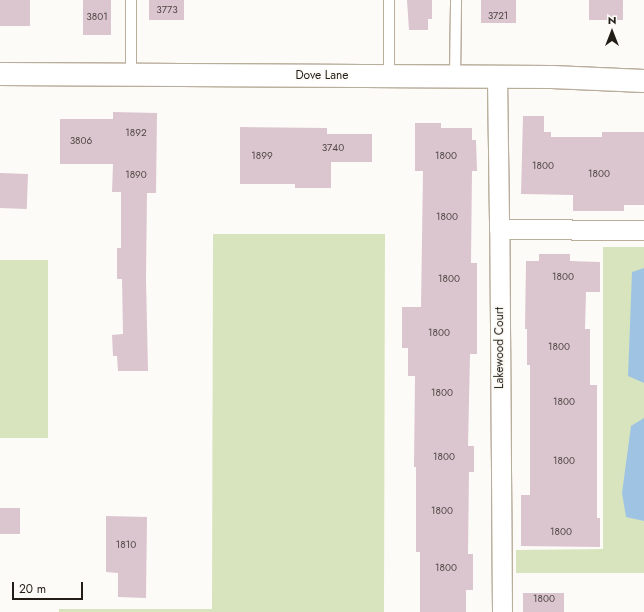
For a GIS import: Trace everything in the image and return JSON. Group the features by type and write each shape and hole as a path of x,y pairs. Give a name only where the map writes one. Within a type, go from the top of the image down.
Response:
{"street":[{"name":"Dove Lane","path":"0,74 456,76 644,81"},
{"name":"Lakewood Court","path":"497,77 502,612"},
{"path":"499,229 644,230"}],"lane":[{"path":"131,0 131,74"},
{"path":"389,0 389,76"},
{"path":"456,0 456,76"}],"green space":[{"path":"213,234 385,234 384,612 59,612 59,609 212,609"},
{"path":"603,247 644,247 644,573 516,573 516,550 603,549"},
{"path":"0,260 48,260 48,438 0,438"}],"water":[{"path":"644,268 644,383 628,376 632,272"},
{"path":"644,418 644,521 626,517 622,493 631,426"}],"building":[{"path":"0,0 30,0 30,26 0,26"},
{"path":"83,0 111,0 111,35 83,35"},
{"path":"149,0 184,0 184,20 149,20"},
{"path":"407,0 432,0 432,19 428,19 428,30 409,30"},
{"path":"481,0 516,0 516,23 481,23"},
{"path":"589,0 623,0 623,20 589,20"},
{"path":"113,112 157,113 156,193 147,193 146,279 148,371 118,371 117,356 113,356 112,335 123,334 122,279 117,279 117,248 121,248 121,192 112,192 113,164 60,164 60,119 113,119"},
{"path":"523,116 544,116 544,132 551,132 551,137 602,137 602,132 644,132 644,205 624,205 624,211 573,211 573,195 521,194"},
{"path":"415,123 441,123 441,128 472,128 472,140 476,140 477,171 472,171 471,263 477,263 477,354 470,354 468,446 474,446 474,472 469,472 468,554 473,554 473,590 466,590 466,612 420,612 420,552 416,552 416,467 414,467 415,376 408,376 408,348 402,348 402,307 421,307 423,171 415,171"},
{"path":"240,127 327,128 327,134 372,134 372,162 331,162 331,188 295,188 295,184 240,184"},
{"path":"0,173 28,174 27,209 0,208"},
{"path":"539,254 570,254 570,261 600,262 600,292 586,292 585,329 590,329 590,385 597,385 597,518 600,518 600,547 521,546 521,495 530,495 530,365 527,365 527,329 525,329 526,261 539,261"},
{"path":"0,508 20,508 20,534 0,534"},
{"path":"106,516 147,517 146,598 118,597 118,573 106,572"},
{"path":"523,593 564,593 564,612 523,612"}]}
